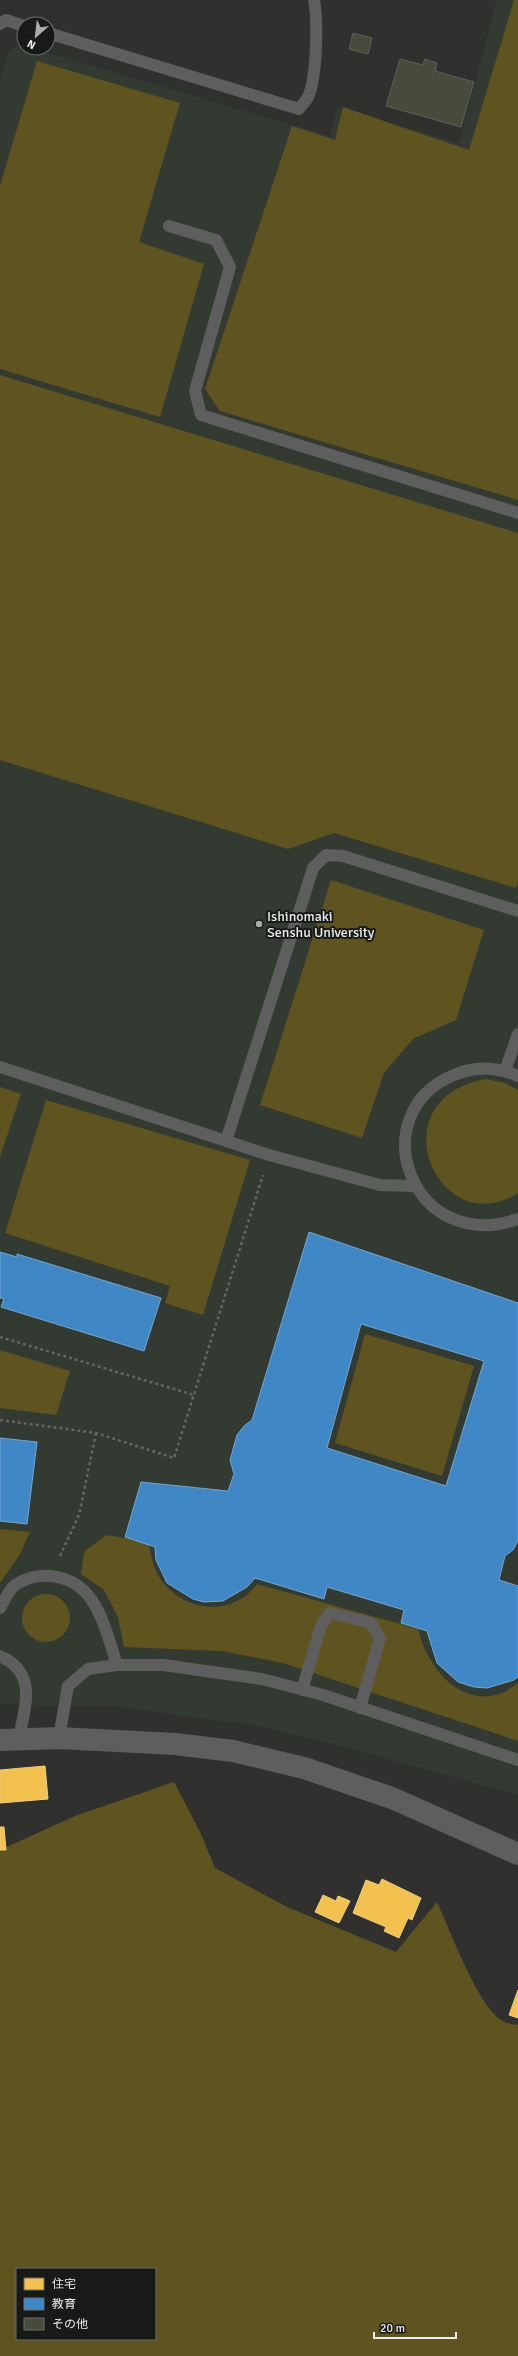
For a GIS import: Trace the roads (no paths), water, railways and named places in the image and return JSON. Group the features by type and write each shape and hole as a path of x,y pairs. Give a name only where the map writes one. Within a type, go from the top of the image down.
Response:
{"street":[{"path":"9,1739 59,1738 176,1744 219,1749 304,1768 392,1798 518,1854"}],"lane":[{"path":"56,35 299,109 308,97 312,85 316,50 314,0"},
{"path":"0,24 6,20 16,23"},
{"path":"169,226 216,240 230,267 195,391 201,415 518,513"},
{"path":"226,1141 313,868 326,855 343,856 518,912"},
{"path":"505,1071 518,1034"},
{"path":"0,1067 269,1155 380,1185 415,1186"},
{"path":"518,1076 505,1071 486,1068 465,1070 444,1079 423,1096 411,1116 405,1137 405,1158 415,1186 431,1206 443,1216 458,1222 486,1227 518,1219"},
{"path":"0,1608 14,1586 36,1575 68,1579 91,1598 104,1626 117,1664"},
{"path":"302,1690 321,1626 330,1613 371,1623 380,1638 360,1708"},
{"path":"0,1656 23,1674 28,1694 9,1739"},
{"path":"59,1738 68,1686 88,1668 117,1664 163,1665 207,1670 262,1679 360,1708 518,1760"}],"place":[{"name":"Ishinomaki Senshu University","path":"259,924"}]}
